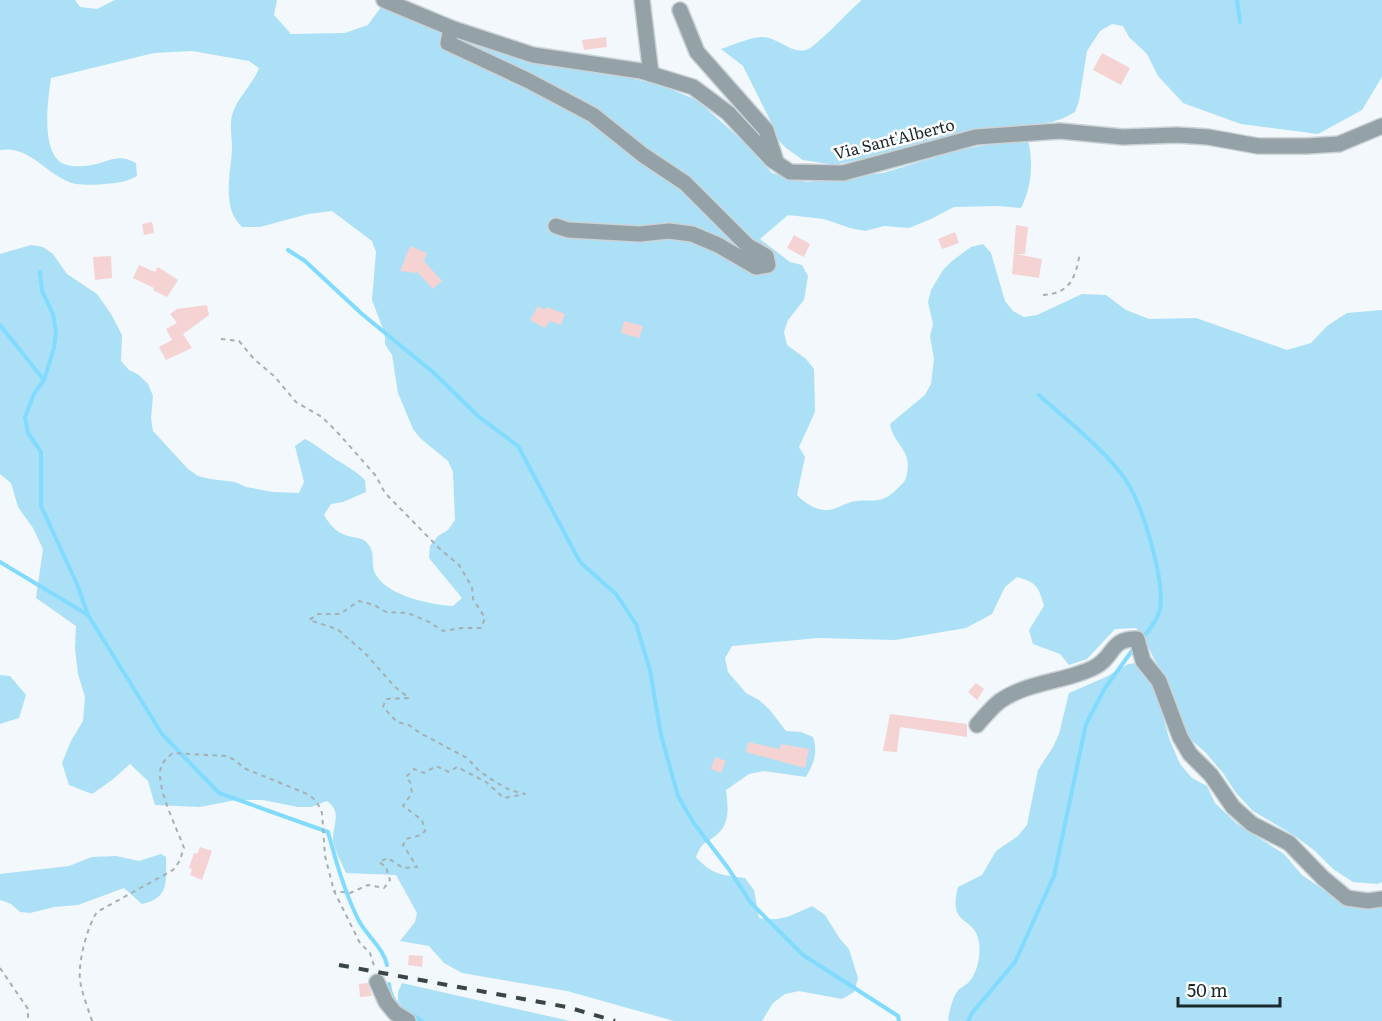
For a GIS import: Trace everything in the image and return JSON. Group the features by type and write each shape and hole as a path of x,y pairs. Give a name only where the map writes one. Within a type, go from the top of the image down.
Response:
{"street":[{"name":"Via Sant'Alberto","path":"384,0 451,28 533,55 583,61 651,74 693,87 728,113 777,164 790,172 843,173 976,137 1060,131 1123,137 1188,135 1258,146 1307,146 1339,144 1382,126"},
{"path":"642,0 651,74"},
{"path":"680,10 697,52 766,130 777,164"},
{"path":"451,28 448,43 565,99 612,128 643,155 685,183 747,246 766,256 768,266 756,267 718,245 692,234 669,231 640,234 568,230 556,226"},
{"path":"977,725 999,701 1093,668 1107,658 1119,642 1137,639 1143,661 1159,681 1180,737 1190,754 1211,774 1233,807 1252,824 1289,843 1323,878 1347,898 1368,901 1382,899"},
{"path":"377,982 386,1002 395,1013 408,1021"}],"path":[{"path":"1043,295 1061,292 1071,282 1080,254"},
{"path":"221,339 239,341 296,402 322,417 339,434 376,476 385,493 459,565 472,587 473,599 485,618 481,628 442,631 429,622 408,613 386,612 374,604 359,601 340,614 318,614 309,620 337,629 365,653 395,687 409,698 386,699 383,706 397,723 409,725 467,758 479,771 497,783 525,794 504,798 486,782 457,767 449,772 436,766 424,773 414,769 406,777 410,782 412,793 403,806 422,820 425,831 422,835 406,839 404,845 417,867 403,868 388,858 379,862 386,867 390,880 384,888 368,885 350,893 334,891"},
{"path":"92,1021 80,981 80,971 92,920 97,912 173,870 184,848 172,821 160,774 162,764 173,753 225,756 246,769 296,788 313,798 322,813 325,856 334,891 360,943 374,961 377,982"},
{"path":"0,968 28,1009 28,1021"}],"shaded area":[{"path":"0,0 75,0 80,7 97,9 115,0 277,0 274,15 291,34 345,33 368,25 381,7 473,45 546,66 613,74 660,85 697,100 744,142 772,173 807,182 883,173 959,150 997,143 1028,141 1031,175 1021,208 954,207 909,228 884,226 865,231 824,219 788,215 760,239 790,262 802,265 808,276 804,300 788,320 784,332 787,345 806,359 814,369 815,412 799,447 805,457 797,495 815,508 824,510 851,502 880,500 891,495 905,480 908,468 906,454 895,438 890,424 925,395 931,384 934,359 930,336 933,324 928,302 931,290 943,270 971,247 983,244 991,253 1005,301 1013,311 1024,317 1037,315 1082,294 1106,295 1126,310 1149,319 1196,318 1287,350 1311,343 1327,326 1347,313 1382,310 1382,882 1378,884 1353,882 1333,869 1295,836 1253,811 1236,793 1206,753 1186,735 1171,692 1143,637 1136,628 1115,629 1087,659 1069,665 1060,654 1033,644 1029,630 1044,606 1036,586 1017,577 1005,587 992,614 966,628 895,640 818,638 732,646 725,658 728,672 746,693 769,709 786,731 801,732 813,737 815,753 806,777 764,771 749,774 726,790 726,822 719,832 702,846 696,857 718,873 745,878 754,890 759,918 781,918 812,906 825,915 849,949 858,978 854,992 842,999 799,991 785,994 773,1003 762,1021 674,1021 567,991 462,973 444,963 429,946 400,941 415,922 417,913 396,875 346,873 333,841 335,810 327,801 311,807 298,807 263,800 236,800 200,807 155,805 148,781 130,764 92,794 69,785 62,763 83,721 85,697 78,674 75,649 76,626 36,598 43,549 33,528 18,507 11,483 0,474 0,254 31,245 43,247 53,254 67,274 97,294 122,335 121,361 148,384 153,396 151,418 153,431 188,469 198,476 235,482 246,487 273,492 299,493 304,482 295,446 305,439 365,480 366,492 343,502 331,504 324,515 332,526 347,536 362,539 369,545 374,571 390,589 433,604 453,606 462,598 429,558 430,546 438,536 448,530 455,520 453,472 448,461 420,438 413,429 398,393 392,355 385,344 385,334 372,300 376,252 372,241 332,211 308,214 260,227 242,227 231,210 229,190 232,116 259,68 249,61 192,51 154,53 51,78 48,108 49,142 60,162 83,166 119,158 136,163 137,176 129,180 117,183 76,184 66,181 21,152 0,150"},
{"path":"862,0 1382,0 1382,77 1362,110 1318,134 1241,124 1183,103 1158,76 1147,54 1129,37 1123,26 1112,24 1100,31 1087,51 1079,101 1075,112 1064,118 1052,122 978,132 835,165 803,160 778,140 743,66 721,49 746,40 767,37 794,50 806,50 818,42"},
{"path":"1137,663 1154,684 1169,738 1180,764 1192,778 1207,786 1215,803 1236,823 1284,854 1302,875 1328,893 1350,905 1382,906 1382,1021 949,1021 954,998 974,975 979,953 977,934 956,909 958,887 982,875 996,851 1018,836 1027,825 1038,770 1059,734 1069,693 1106,677 1128,664"},
{"path":"0,675 10,676 26,695 19,718 0,724"},
{"path":"161,854 166,857 166,881 162,893 142,904 124,888 78,905 54,907 30,913 20,912 11,904 0,900 0,874 69,866 92,857 116,856 139,861"},
{"path":"402,983 570,1021 417,1021 398,1001 398,992"}],"building":[{"path":"606,37 607,47 584,50 582,40"},
{"path":"1102,53 1130,68 1121,85 1093,70"},
{"path":"152,222 154,233 144,235 142,224"},
{"path":"1016,225 1028,227 1025,254 1016,254 1042,259 1039,278 1012,274"},
{"path":"955,232 959,243 942,249 938,239"},
{"path":"794,235 810,244 804,257 787,248"},
{"path":"410,246 427,253 424,261 442,281 433,289 416,271 416,273 400,271"},
{"path":"111,256 112,278 95,280 93,257"},
{"path":"139,265 155,272 158,267 178,280 167,297 133,278"},
{"path":"207,305 209,315 183,334 192,348 166,360 159,347 172,340 166,329 177,323 170,314 177,309"},
{"path":"538,306 545,310 547,307 565,314 561,325 550,321 545,328 530,320"},
{"path":"624,321 643,326 639,338 621,333"},
{"path":"976,683 984,689 977,700 968,692"},
{"path":"890,714 967,724 967,737 900,727 897,752 883,751"},
{"path":"748,742 780,749 781,744 809,749 805,768 746,752"},
{"path":"715,757 726,761 721,773 711,769"},
{"path":"200,847 212,851 202,880 190,875 192,869 189,868 194,853 197,854"},
{"path":"409,955 423,956 422,967 408,965"},
{"path":"368,983 372,996 360,997 359,984"}],"waterway":[{"path":"1237,0 1240,22"},
{"path":"288,250 305,261 362,314 434,373 478,416 518,446 580,562 616,594 636,624 650,670 661,735 678,796 693,822 751,903 803,955 898,1016 899,1021"},
{"path":"40,272 42,291 53,314 56,333 44,380 34,394 25,417 28,433 41,452 41,506 77,584 88,615 162,734 219,793 328,832 352,907 360,923 382,952 387,965"},
{"path":"0,325 44,380"},
{"path":"1039,395 1086,437 1119,471 1140,508 1156,563 1161,596 1157,617 1141,640"},
{"path":"0,562 88,615"},
{"path":"968,1021 972,1013 1015,962 1054,876 1086,724 1105,688 1134,648"},
{"path":"389,984 396,1002 422,1021"}],"railway":[{"path":"339,965 567,1007 615,1021"}]}
